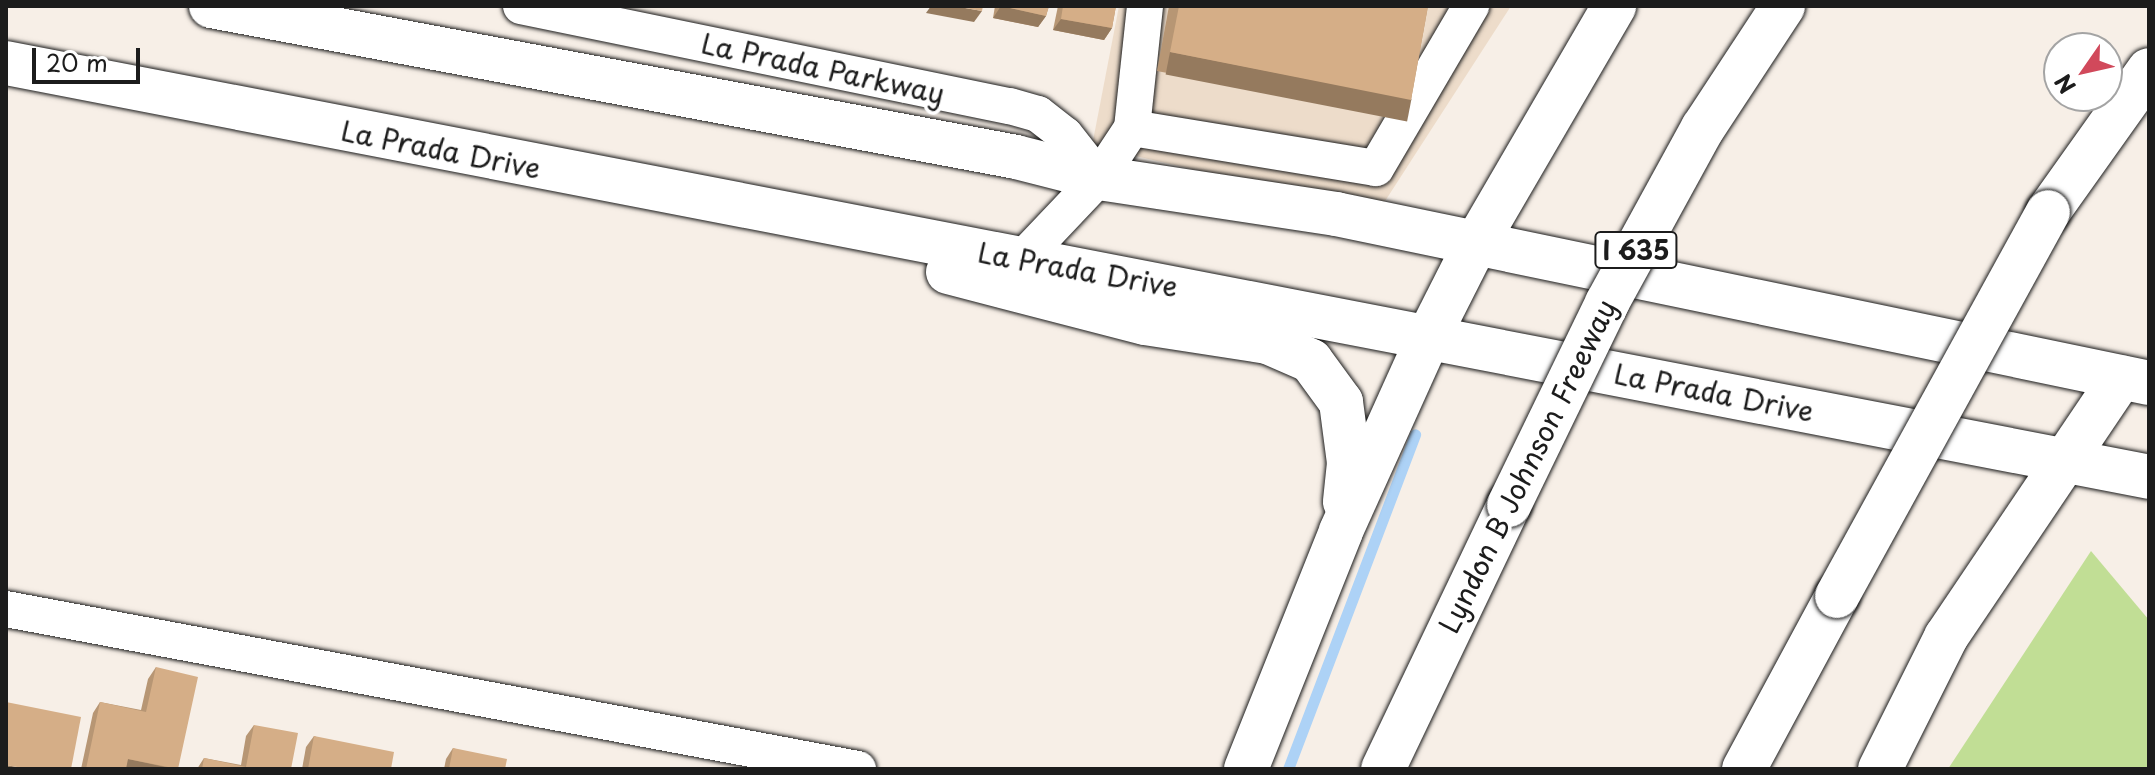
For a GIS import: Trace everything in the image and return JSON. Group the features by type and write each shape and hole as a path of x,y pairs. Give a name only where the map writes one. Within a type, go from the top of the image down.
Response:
{"main road":[{"path":"211,6 1001,154 1099,178 1336,214 1474,247 2135,381"},
{"path":"1246,769 1341,531 1429,336 1474,247 1614,6"},
{"name":"Lyndon B Johnson Freeway","path":"1383,769 1607,303 1696,141 1783,6"},
{"name":"La Prada Drive","path":"6,63 858,231 1023,258 2149,477"},
{"path":"1744,769 2048,212 2149,70"},
{"path":"2110,125 2149,88"},
{"path":"858,231 938,270 1145,323 1268,342 1311,361 1341,402 1349,463 1341,531"},
{"path":"1880,769 1946,637 2063,461 2135,381"}],"street":[{"name":"La Prada Parkway","path":"521,6 1038,114 1065,135 1099,178"},
{"path":"1023,258 1099,178 1132,128 1145,6"},
{"path":"1132,128 1376,168 1471,6"},
{"path":"6,609 858,769"}],"shaded area":[{"path":"1119,6 1511,6 1378,212 1092,146"}],"green space":[{"path":"2091,551 2149,620 2149,769 1948,769"}],"building":[{"path":"954,6 983,6 982,11"},
{"path":"1001,6 1049,6 1046,16"},
{"path":"1063,6 1116,6 1112,28 1061,19"},
{"path":"1179,6 1428,6 1411,100 1170,52"},
{"path":"156,667 198,677 178,769 128,759 126,769 86,769 100,702 146,712"},
{"path":"6,702 81,717 71,769 28,769 6,765"},
{"path":"254,725 298,733 291,769 202,769 204,758 246,767"},
{"path":"314,736 394,752 391,769 308,769"},
{"path":"453,748 507,759 505,769 449,769"}],"waterway":[{"path":"1288,769 1415,434"}]}
